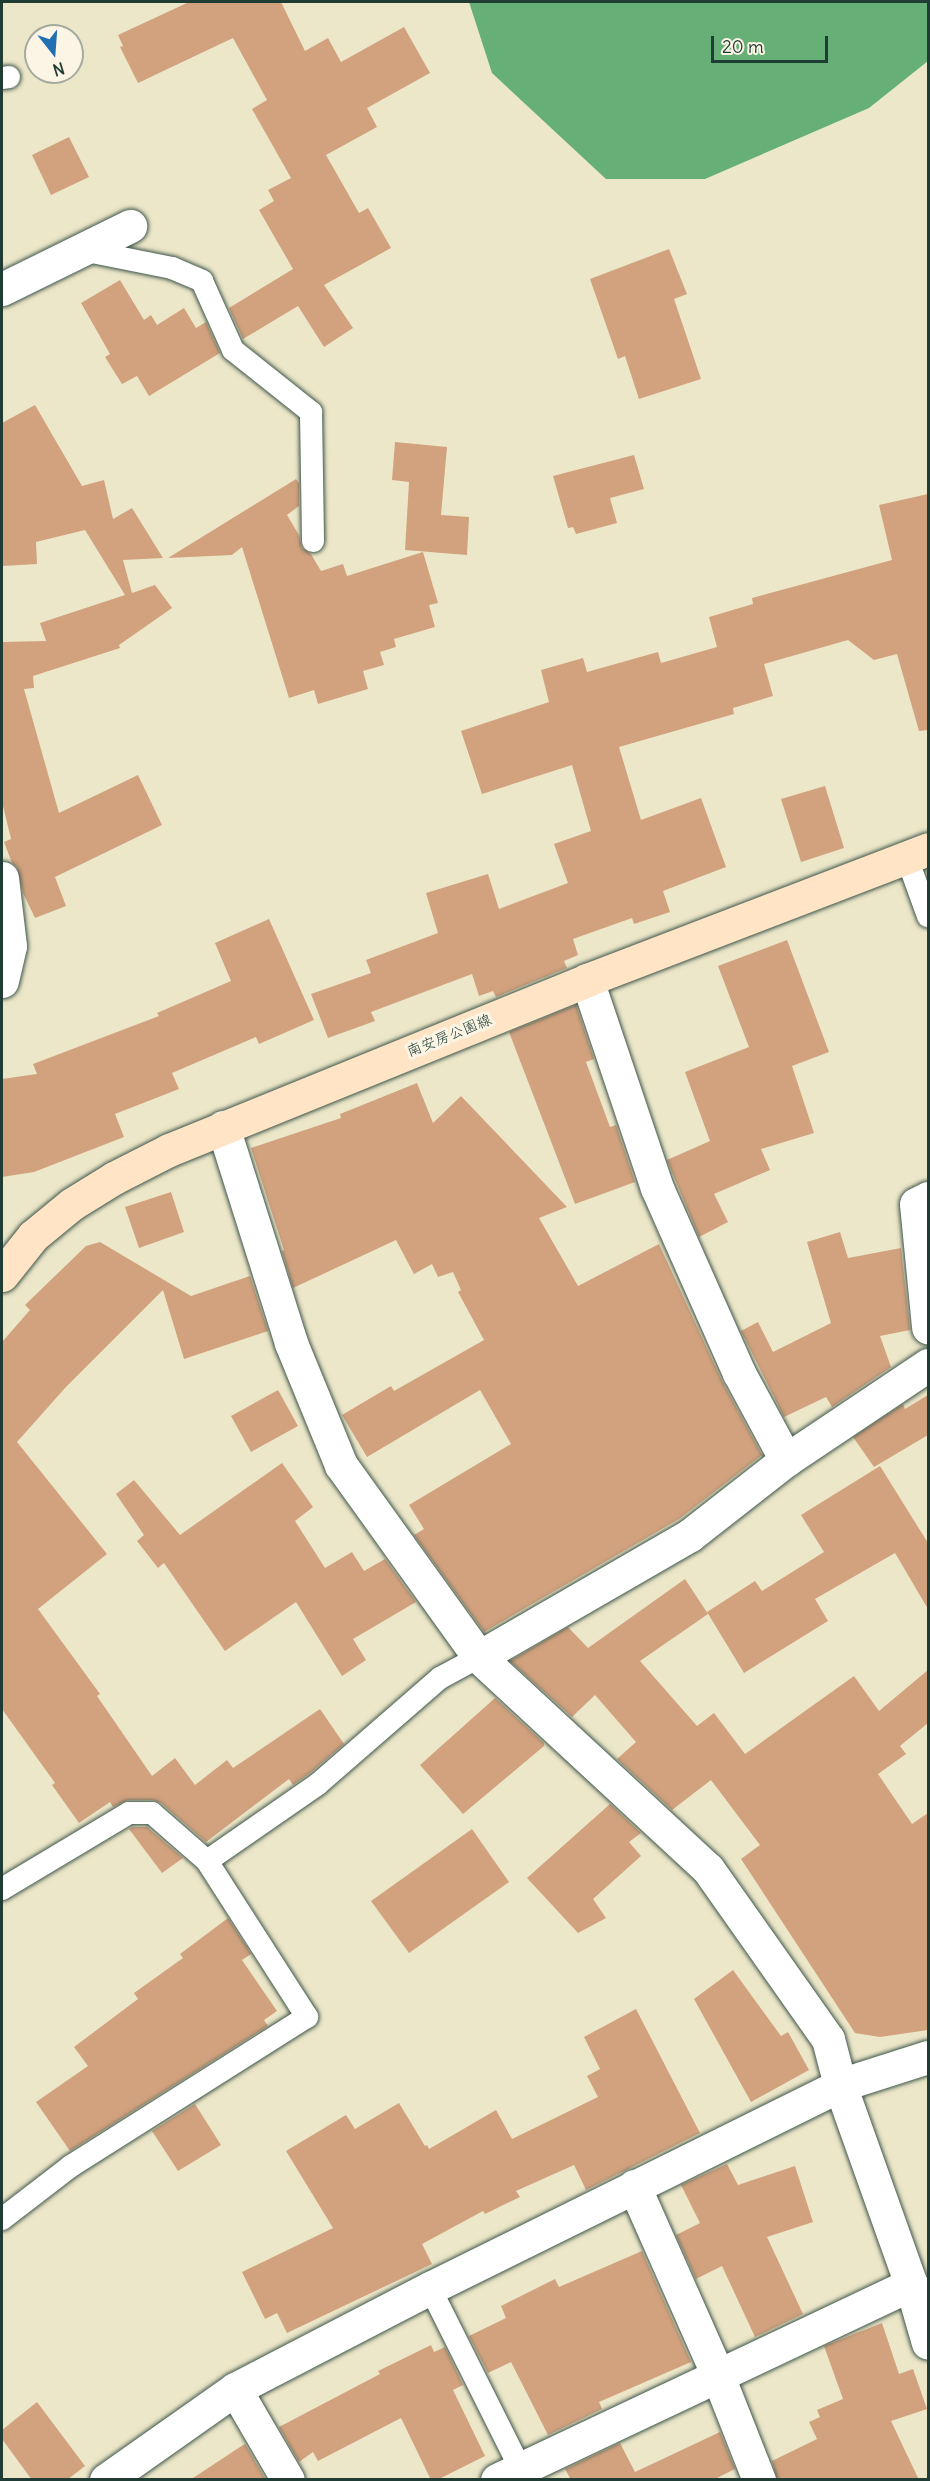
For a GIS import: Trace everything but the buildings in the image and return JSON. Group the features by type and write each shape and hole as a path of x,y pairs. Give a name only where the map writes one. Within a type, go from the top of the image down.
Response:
{"main road":[{"name":"南安房公園線","path":"2,1271 33,1236 72,1204 114,1178 223,1127 587,980 918,854"}],"street":[{"path":"2,289 130,226"},
{"path":"2,878 10,946 2,981"},
{"path":"587,980 657,1188 739,1373 786,1460"},
{"path":"223,1127 291,1343 341,1465 479,1657 708,1869 828,2039 840,2085 911,2284 928,2343"},
{"path":"928,1198 916,1204 928,1327"},
{"path":"479,1657 690,1535 786,1460 928,1365"},
{"path":"106,2480 235,2389 634,2186 840,2085 928,2057"},
{"path":"634,2186 718,2376 759,2480"},
{"path":"515,2476 911,2284"},
{"path":"235,2389 288,2480"}],"lane":[{"path":"82,250 172,268 202,281 233,350 311,412 313,541"},
{"path":"918,854 928,916"},
{"path":"207,1861 318,1784 440,1678 479,1657"},
{"path":"2,1889 129,1813 152,1813 207,1861 307,2017 71,2166 2,2219"},
{"path":"430,2289 515,2476"}],"green space":[{"path":"469,2 928,2 928,61 869,108 705,179 606,179 492,73"}]}
